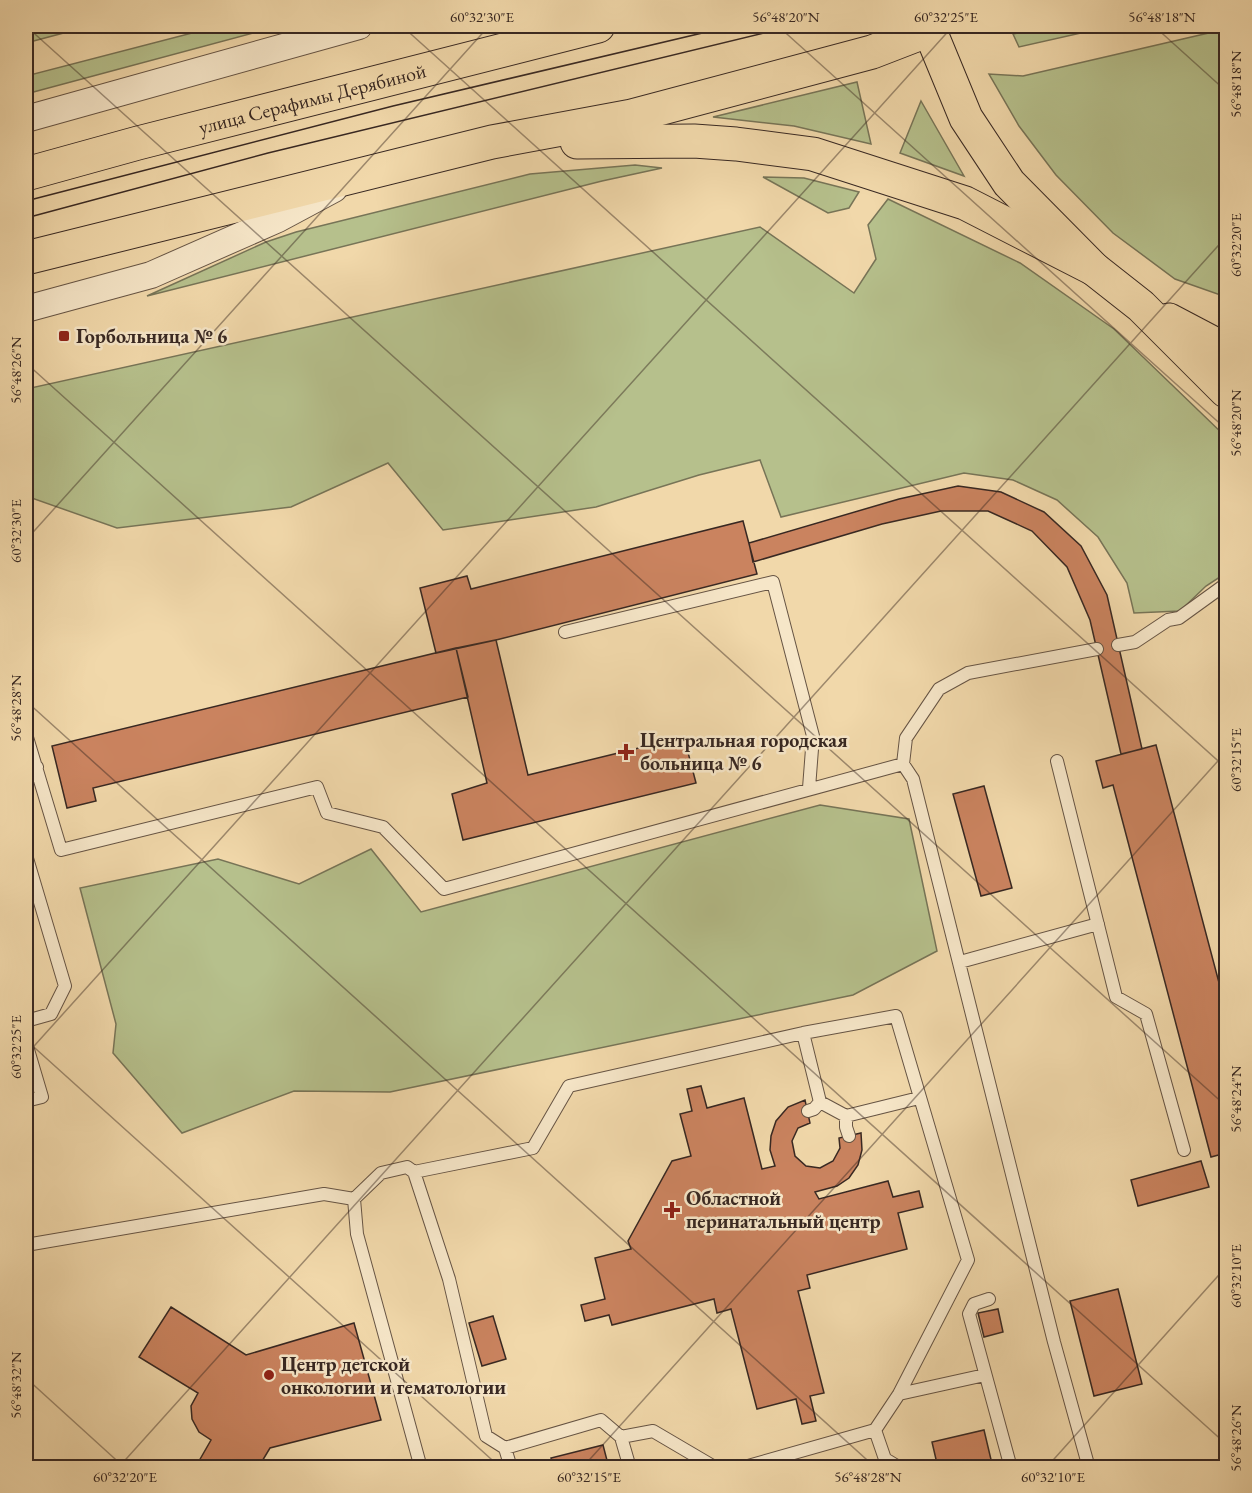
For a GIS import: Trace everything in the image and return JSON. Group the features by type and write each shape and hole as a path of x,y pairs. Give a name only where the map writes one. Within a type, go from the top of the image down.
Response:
{"main road":[{"path":"479,57 547,26"},
{"name":"улица Серафимы Дерябиной","path":"26,174 149,140 598,26"},
{"path":"26,258 492,142 632,116 872,52 929,28 966,118 1009,183 1094,269 1141,306 1227,391"},
{"path":"492,142 694,141 813,154 965,203 1094,269"},
{"path":"1141,306 1227,350"}],"street":[{"path":"26,119 359,26"},
{"path":"26,309 151,275 278,219 368,172"}],"lane":[{"path":"565,632 773,582 813,736 808,788"},
{"path":"1118,645 1135,642 1168,620 1179,618 1227,584"},
{"path":"1089,1467 1054,1342 913,779 903,764 906,738 939,688 968,673 1097,649"},
{"path":"26,734 61,850 317,787 327,813 383,827 444,889 808,788 903,764"},
{"path":"1057,761 1116,997 1146,1014 1184,1149"},
{"path":"26,783 37,767"},
{"path":"26,855 65,986 51,1014 26,1021"},
{"path":"960,962 1098,924"},
{"path":"414,1172 533,1148 569,1086 803,1033 896,1016 968,1260 899,1394 875,1430 741,1467"},
{"path":"803,1033 820,1102 846,1116 919,1098"},
{"path":"26,1043 42,1097 26,1101"},
{"path":"808,1111 814,1109 820,1102"},
{"path":"846,1116 849,1136"},
{"path":"354,1198 381,1173 407,1167 414,1172 449,1279 486,1436 505,1448 511,1467"},
{"path":"26,1245 324,1194 354,1198"},
{"path":"354,1198 357,1234 421,1467"},
{"path":"989,1299 974,1304 969,1314 1011,1467"},
{"path":"899,1394 985,1375"},
{"path":"505,1448 601,1420 621,1437 630,1467"},
{"path":"875,1430 885,1459 900,1467"},
{"path":"621,1437 653,1431 716,1467"}],"green space":[{"path":"26,26 90,26 26,43"},
{"path":"219,26 279,26 26,94 26,76"},
{"path":"1049,26 1112,26 1019,47 1013,34"},
{"path":"1226,29 1226,297 1175,279 1113,233 1056,175 1019,126 989,74 1023,76"},
{"path":"857,82 871,144 794,126 713,117"},
{"path":"921,101 964,176 900,153"},
{"path":"635,165 662,168 602,181 147,296 266,242 296,232 530,174"},
{"path":"763,177 804,178 859,192 849,208 828,213"},
{"path":"888,199 1020,263 1114,329 1226,437 1226,573 1206,586 1180,611 1134,613 1127,583 1098,537 1057,500 1013,480 964,473 781,517 760,460 699,475 596,507 443,530 388,463 291,507 117,528 26,496 26,389 760,227 854,293 876,259 868,225"},
{"path":"820,805 909,819 937,951 853,995 390,1092 294,1091 182,1133 113,1053 116,1024 80,888 218,859 299,884 371,849 421,912"}],"building":[{"path":"958,486 1001,492 1044,512 1081,546 1107,595 1142,749 1121,754 1090,620 1067,567 1032,531 988,511 941,511 882,524 753,562 749,543 899,499"},
{"path":"743,521 757,574 436,653 420,588 467,576 471,589"},
{"path":"496,640 528,775 684,737 696,783 463,840 452,794 487,783 456,648"},
{"path":"456,648 468,697 93,788 96,801 67,808 52,746"},
{"path":"1156,745 1226,1009 1226,1153 1211,1157 1113,785 1103,788 1096,761"},
{"path":"984,786 1012,888 981,896 953,794"},
{"path":"701,1086 707,1108 744,1098 762,1169 775,1166 770,1150 771,1136 776,1121 788,1107 805,1100 810,1123 798,1128 792,1141 795,1156 806,1166 820,1168 833,1161 840,1148 839,1138 861,1133 862,1150 858,1165 849,1178 837,1186 815,1192 819,1199 888,1181 893,1197 919,1191 923,1207 898,1213 907,1249 807,1275 810,1288 798,1291 824,1393 810,1396 816,1421 802,1424 796,1399 757,1409 731,1309 717,1313 714,1299 612,1325 609,1315 585,1321 581,1305 605,1299 595,1258 631,1249 628,1241 672,1161 691,1156 680,1114 692,1111 687,1089"},
{"path":"1201,1161 1209,1187 1138,1206 1131,1180"},
{"path":"1118,1289 1142,1384 1094,1396 1070,1301"},
{"name":"Центр детской онкологии и гематологии","path":"171,1307 246,1355 354,1323 381,1420 270,1448 258,1468 195,1468 211,1440 199,1432 192,1419 191,1406 198,1393 139,1357"},
{"path":"998,1309 1003,1332 984,1337 978,1313"},
{"path":"493,1316 506,1359 482,1366 469,1323"},
{"path":"984,1430 993,1468 938,1468 932,1442"},
{"path":"603,1445 609,1468 554,1468 551,1458"}],"tram line":[{"path":"26,201 393,106 732,26"},
{"path":"26,218 268,153 793,26"}],"place":[{"name":"Горбольница № 6","path":"64,336"},
{"name":"Центральная городская больница № 6","path":"626,752"},
{"name":"Областной перинатальный центр","path":"672,1210"},
{"name":"Центр детской онкологии и гематологии","path":"269,1375"}]}
